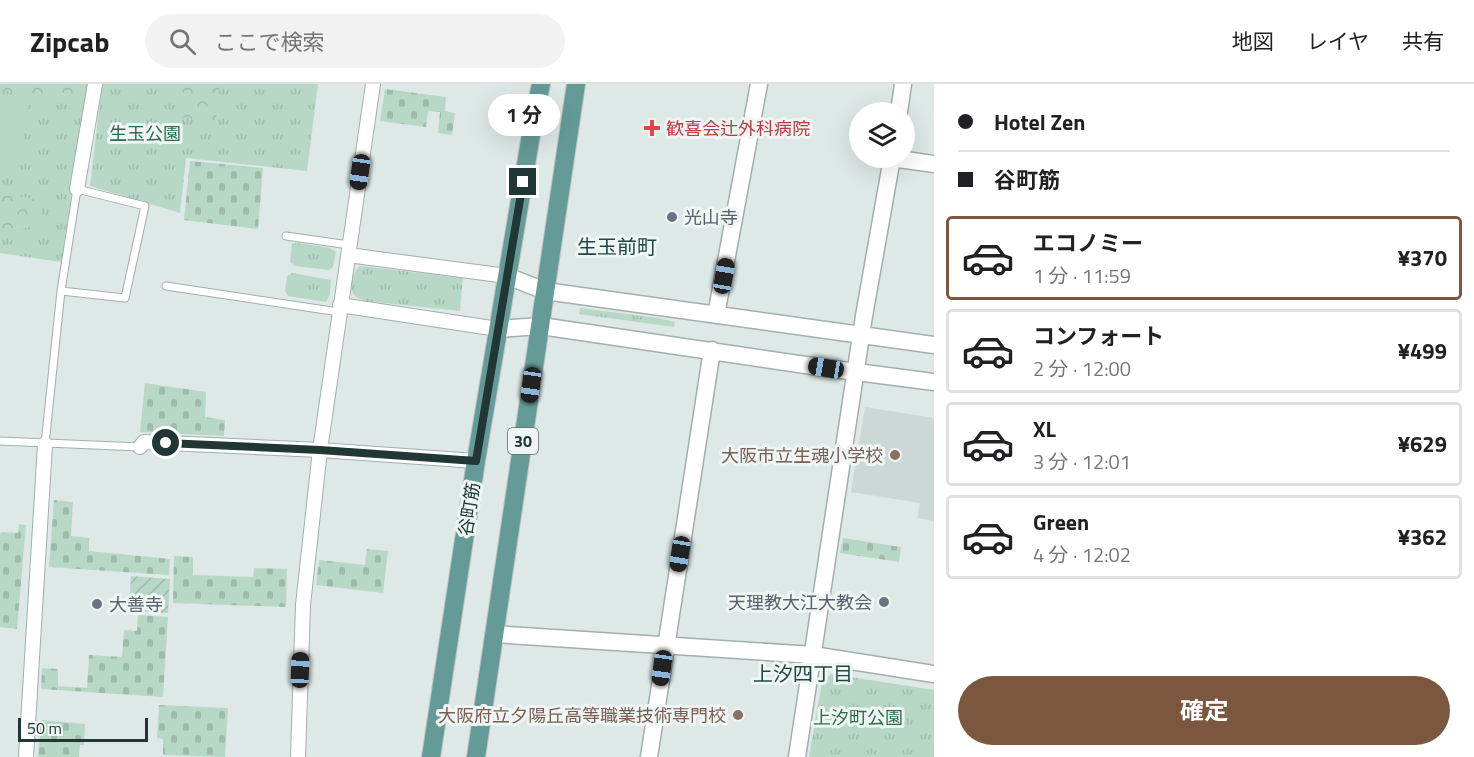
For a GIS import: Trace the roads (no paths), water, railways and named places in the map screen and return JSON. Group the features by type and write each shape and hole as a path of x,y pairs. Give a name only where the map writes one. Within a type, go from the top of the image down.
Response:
{"main road":[{"name":"谷町筋","path":"431,757 476,461 539,84"},
{"name":"30","path":"476,757 578,84"}],"street":[{"path":"77,189 95,84"},
{"path":"298,757 303,605 320,450 373,84"},
{"path":"716,315 759,84"},
{"path":"900,102 903,84"},
{"path":"915,161 934,164"},
{"path":"797,757 861,335 890,168"},
{"path":"348,250 507,276 545,291 934,345"},
{"path":"340,308 498,329 541,326 934,382"},
{"path":"649,757 711,350"},
{"path":"140,447 144,442 320,450 476,461"},
{"path":"26,757 45,444"},
{"path":"494,634 813,655 934,674"}],"lane":[{"path":"45,444 61,291 77,189 145,206 125,298 61,291"},
{"path":"286,236 348,250"},
{"path":"166,286 340,308"},
{"path":"0,441 140,447"}],"place":[{"name":"歓喜会辻外科病院","path":"652,128"},
{"name":"光山寺","path":"672,217"},
{"name":"大阪市立生魂小学校","path":"895,455"},
{"name":"天理教大江大教会","path":"884,602"},
{"name":"大善寺","path":"97,604"},
{"name":"大阪府立夕陽丘高等職業技術専門校","path":"738,715"}],"district":[{"name":"生玉前町","path":"617,246"},
{"name":"上汐四丁目","path":"803,673"}],"park label":[{"name":"生玉公園","path":"145,133"},
{"name":"上汐町公園","path":"858,717"}]}
